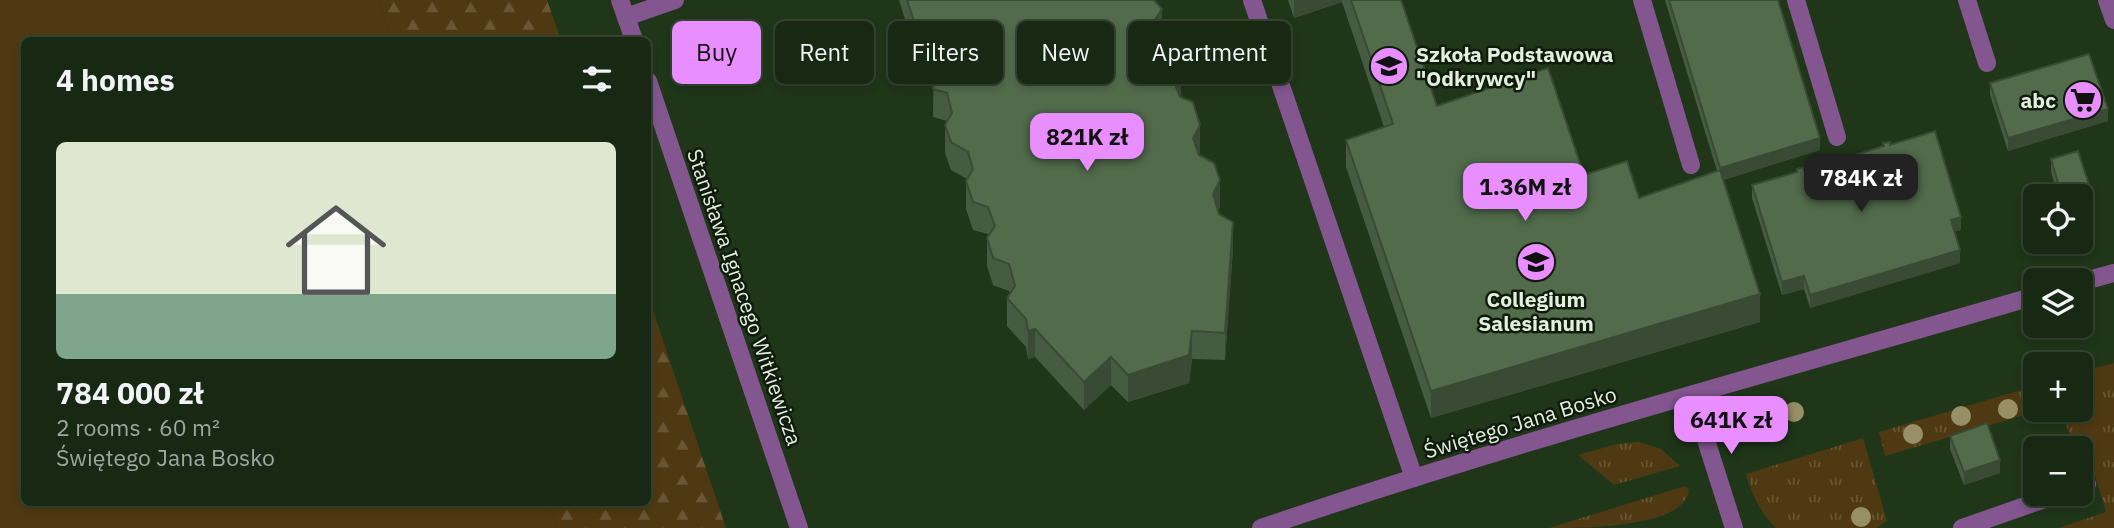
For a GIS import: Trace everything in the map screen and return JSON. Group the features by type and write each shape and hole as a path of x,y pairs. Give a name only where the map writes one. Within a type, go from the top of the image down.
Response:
{"street":[{"path":"633,37 623,9 675,0"},
{"path":"1252,0 1413,478"},
{"path":"1642,0 1691,165"},
{"path":"1796,0 1837,137"},
{"path":"1968,0 1987,63"},
{"path":"2107,0 2114,20"},
{"name":"Stanisława Ignacego Witkiewicza","path":"651,90 799,528"},
{"path":"2093,279 2114,273"},
{"name":"Świętego Jana Bosko","path":"1261,528 1413,478 2023,299"},
{"path":"1692,396 1734,528"},
{"path":"1962,528 2025,506"}],"green space":[{"path":"0,0 378,0 390,37 21,37 21,506 549,506 557,528 0,528"},
{"path":"378,0 547,0 560,37 390,37"},
{"path":"651,305 726,528 557,528 549,506 651,506"},
{"path":"2114,363 2114,528 2059,528 2106,512 2093,471 2093,436 2070,436 2065,422 2093,422 2093,369"},
{"path":"2023,390 2023,416 1885,456 1879,432"},
{"path":"1863,438 1887,521 1876,528 1776,528 1765,516 1746,474"},
{"path":"1639,442 1661,449 1680,466 1614,485 1578,455 1617,444"},
{"path":"1685,486 1689,490 1683,503 1652,519 1608,526 1549,528"}],"building":[{"path":"907,0 1154,0 1162,9 1154,21 1128,21 1128,84 1175,84 1180,97 1193,102 1200,125 1193,138 1199,155 1214,163 1220,180 1213,194 1219,214 1233,222 1225,333 1192,331 1189,355 1128,375 1111,357 1084,382 1035,329 1028,331 1026,319 1007,298 1015,286 1009,264 993,258 987,238 995,226 988,207 973,202 966,181 973,169 968,152 951,142 945,125 952,113 947,93 933,89 933,84 1003,84 1003,21 914,21"},
{"path":"1351,0 1401,0 1437,106 1548,68 1584,175 1627,161 1639,198 1720,170 1760,294 1431,391 1346,140 1393,124"},
{"path":"1669,0 1778,0 1820,138 1720,168"},
{"path":"2089,54 2108,109 2008,138 1990,83"},
{"path":"1935,131 1961,217 1951,220 1960,250 1810,295 1804,276 1782,282 1752,185 1797,172 1797,169 1803,167 1804,170 1839,160 1839,157 1845,155 1845,158 1884,146 1883,143 1890,142 1890,145"},
{"path":"2078,151 2089,184 2058,184 2051,159"},
{"path":"1987,423 2000,460 1964,472 1950,436"}],"place":[{"name":"Szkoła Podstawowa \"Odkrywcy\"","path":"1389,66"},
{"name":"abc","path":"2083,100"},
{"name":"Collegium Salesianum","path":"1536,262"}]}
